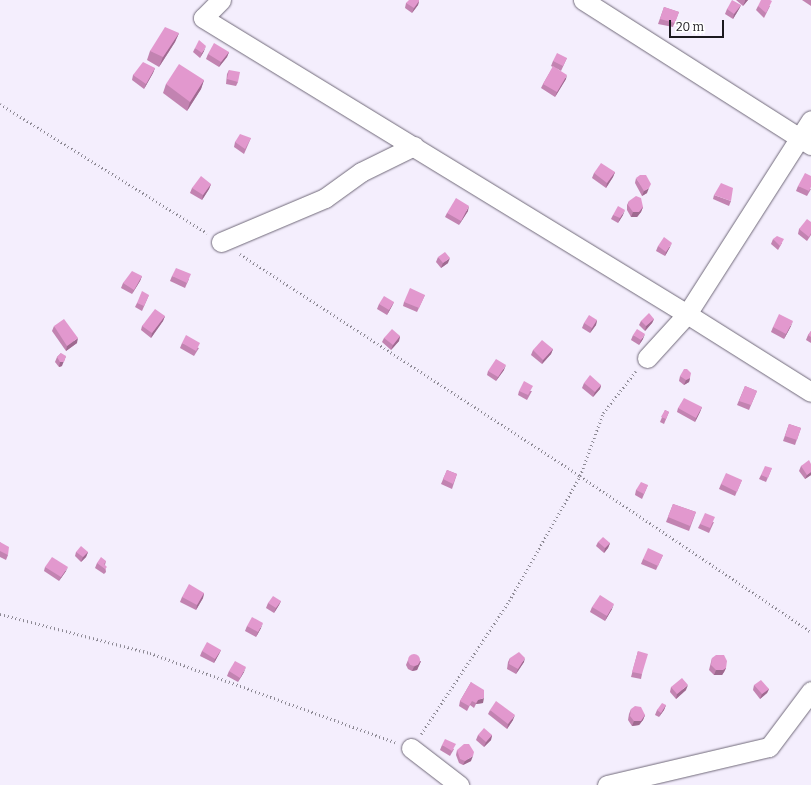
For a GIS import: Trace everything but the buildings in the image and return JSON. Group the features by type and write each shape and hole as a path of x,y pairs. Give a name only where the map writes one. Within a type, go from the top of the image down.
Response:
{"street":[{"path":"221,0 203,18 688,314 811,392"},
{"path":"583,0 805,141"},
{"path":"647,358 688,314 715,268 805,141 811,120"},
{"path":"221,242 325,198 361,172 414,146"},
{"path":"608,785 769,748 811,691"},
{"path":"411,748 459,785"}],"path":[{"path":"0,104 221,242 580,476 811,632"},
{"path":"0,614 150,653 411,748 509,600 580,476 603,413 647,358"}]}
